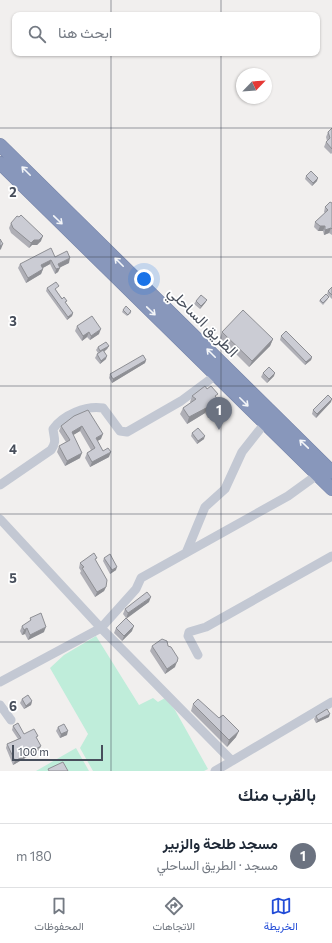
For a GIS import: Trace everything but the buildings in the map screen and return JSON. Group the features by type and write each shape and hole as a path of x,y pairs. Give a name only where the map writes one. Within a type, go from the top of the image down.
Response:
{"highway":[{"name":"الطريق الساحلي","path":"0,145 332,472"},
{"name":"الطريق الساحلي","path":"0,163 332,489"}],"street":[{"path":"0,485 51,450 55,445 56,440 53,429 76,412 94,406 103,408 120,431 126,432 181,401 216,375"},
{"path":"186,553 205,507 224,489 242,452 266,424"},
{"path":"1,678 101,628 136,589 141,578 288,496 318,475"},
{"path":"0,519 101,628 232,761"},
{"path":"198,655 188,636 189,632 206,627 332,556"},
{"path":"215,771 332,702"},
{"path":"0,705 11,720"}],"green space":[{"path":"96,636 139,705 153,698 158,702 165,698 175,710 208,769 204,771 93,771 80,748 88,734 50,668 64,655"},
{"path":"76,748 89,771 36,771"}],"place":[{"name":"مسجد طلحة والزبير","path":"219,430"}]}
